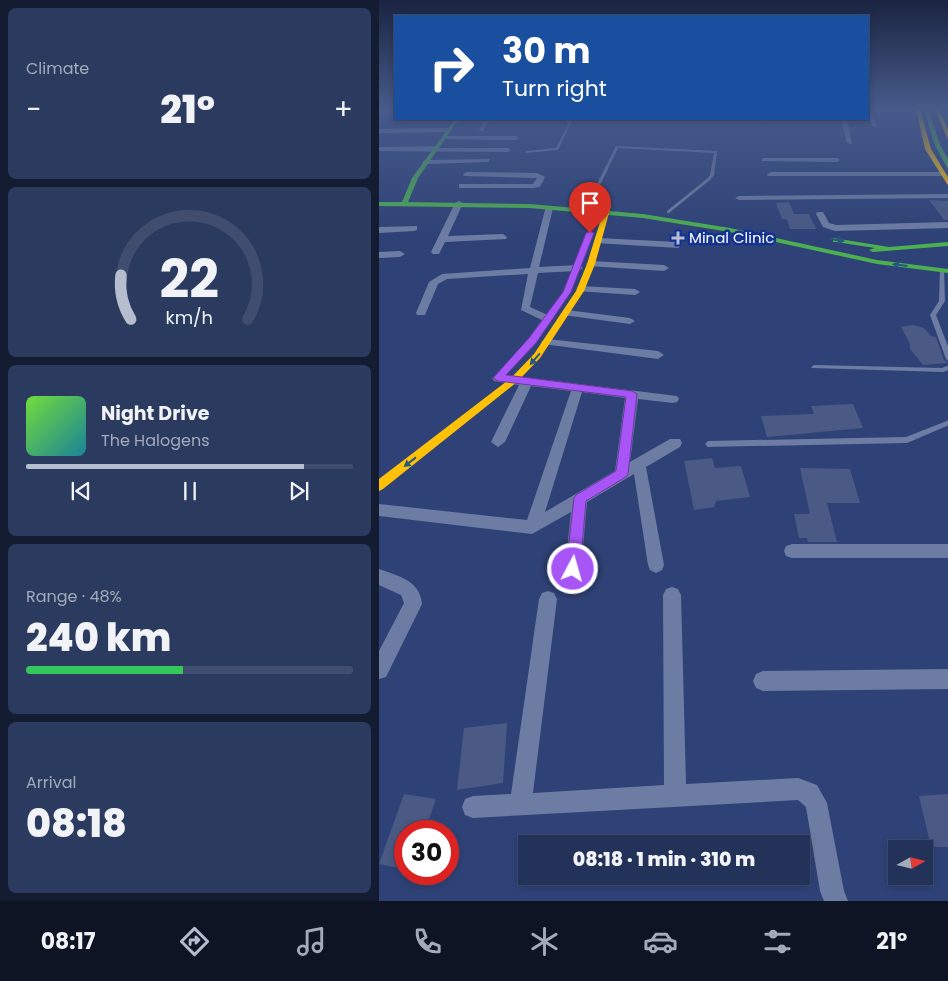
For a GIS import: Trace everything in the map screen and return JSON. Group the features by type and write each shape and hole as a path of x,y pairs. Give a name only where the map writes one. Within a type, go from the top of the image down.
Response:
{"street":[{"path":"394,160 400,151"},
{"path":"406,201 415,178 433,151"},
{"path":"939,151 948,185"},
{"path":"832,153 851,181"},
{"path":"425,162 488,160"},
{"path":"763,160 837,160"},
{"path":"771,174 846,174 945,170"},
{"path":"436,252 443,239 462,186 469,171 541,177 539,183 533,186 462,186"},
{"path":"500,186 507,175"},
{"path":"739,198 858,192 948,196"},
{"path":"379,200 457,200 669,212 764,232 833,252 879,262 945,271"},
{"path":"457,200 549,208 600,207 681,221 886,247"},
{"path":"379,204 406,201"},
{"path":"416,442 534,360 567,313 581,289 598,240 600,207"},
{"path":"538,333 567,292 578,268 600,207"},
{"path":"548,319 525,308 549,208"},
{"path":"820,214 826,224 835,228 948,225"},
{"path":"379,230 415,228"},
{"path":"443,239 503,236"},
{"path":"598,240 678,245"},
{"path":"833,252 948,244"},
{"path":"379,255 400,254"},
{"path":"591,264 664,268"},
{"path":"421,313 435,282 440,277 578,268"},
{"path":"581,289 635,292"},
{"path":"567,313 630,321"},
{"path":"547,342 658,355"},
{"path":"498,442 511,377"},
{"path":"379,486 511,377 673,399"},
{"path":"532,527 578,387"},
{"path":"622,474 632,394"},
{"path":"379,510 532,527 675,443"},
{"path":"639,464 656,565"},
{"path":"573,569 580,498"},
{"path":"791,551 948,551"},
{"path":"379,578 410,590 414,598 413,604 379,669"},
{"path":"672,595 675,796"},
{"path":"521,804 547,599"},
{"path":"763,681 948,679"},
{"path":"473,807 798,789 809,793 816,803 832,890 836,901"}],"lane":[{"path":"526,152 536,151"},
{"path":"600,207 616,151"},
{"path":"669,212 712,175 715,152 696,151"},
{"path":"945,271 942,300 933,315 948,359"},
{"path":"814,367 943,370 948,367"},
{"path":"708,444 907,440 948,422"}],"building":[{"path":"929,200 949,201 949,220 944,220"},
{"path":"789,202 794,214 809,214 816,229 790,229 787,219 782,219 776,203"},
{"path":"913,325 924,328 931,336 936,337 944,360 949,363 923,365 910,349 910,344 901,327"},
{"path":"853,404 863,428 767,437 761,416 814,414 811,406"},
{"path":"712,458 715,468 741,466 750,497 716,501 714,507 694,510 684,461"},
{"path":"800,468 850,469 860,503 827,503 837,542 808,542 807,538 799,538 794,514 810,514"},
{"path":"507,723 503,783 457,790 464,728"},
{"path":"404,794 436,799 429,820 395,820"},
{"path":"949,794 949,847 933,847 933,840 929,840 919,796"},
{"path":"394,822 394,867 379,864"}],"traffic: fast":[{"path":"405,203 415,178 434,151"},
{"path":"941,151 949,166"},
{"path":"379,204 530,206 643,216 730,230 877,262 949,271"},
{"path":"836,240 886,247"},
{"path":"873,250 949,244"}],"traffic: slow":[{"path":"929,151 949,185"},
{"path":"379,486 514,380 537,356 580,291 591,264 608,206"}],"place":[{"name":"Minal Clinic","path":"678,238"}],"route":[{"path":"573,569 580,498 622,474 632,394 498,378 533,340 567,292 590,233"}]}
